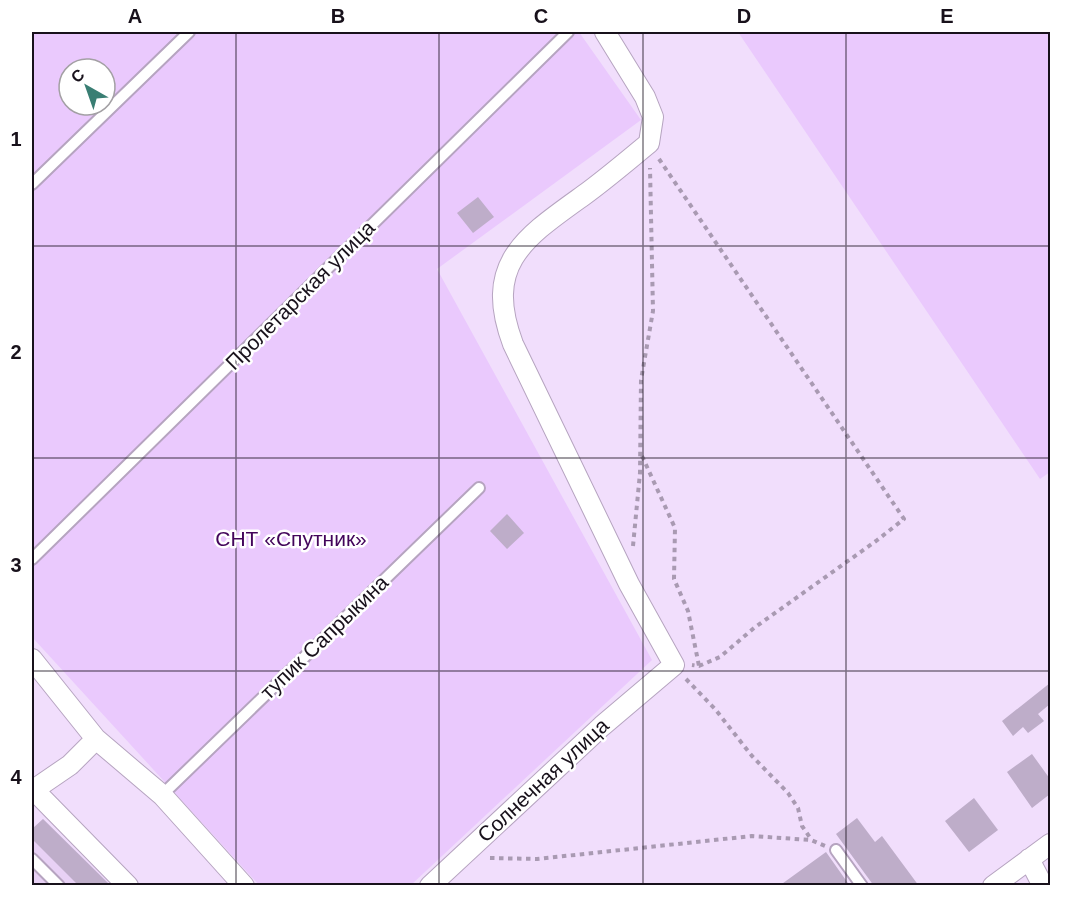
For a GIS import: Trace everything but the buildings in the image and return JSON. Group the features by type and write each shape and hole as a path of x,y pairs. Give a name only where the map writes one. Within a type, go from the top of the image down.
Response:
{"street":[{"path":"605,32 645,97 653,117 649,143 603,181 545,223 517,251 506,274 501,298 505,322 513,344 629,584 674,665"},
{"path":"32,659 96,739 166,791 244,885"},
{"name":"Солнечная улица","path":"430,885 602,726 674,665"},
{"path":"96,739 70,765 32,790 128,885"},
{"path":"993,885 1050,844"},
{"path":"1029,859 1043,885"}],"lane":[{"path":"32,184 189,32"},
{"name":"Пролетарская улица","path":"32,559 568,32"},
{"name":"тупик Сапрыкина","path":"166,791 478,488"},
{"path":"836,850 862,885"},
{"path":"32,859 60,885"}],"path":[{"path":"632,552 641,454 641,380 653,311 649,143"},
{"path":"649,143 904,519 754,628 720,657 699,666 674,665"},
{"path":"641,454 675,528 674,579 688,611 699,666"},
{"path":"459,858 537,858 752,836 811,840 802,826 798,808 788,793 752,756 715,709 674,665"}],"shaded area":[{"path":"43,819 111,885 32,885 32,829"}],"green space":[{"name":"СНТ «Спутник»","path":"32,32 579,32 641,120 437,269 652,660 411,885 260,886 32,637"},
{"path":"738,32 1050,32 1050,472 1040,479"}]}
